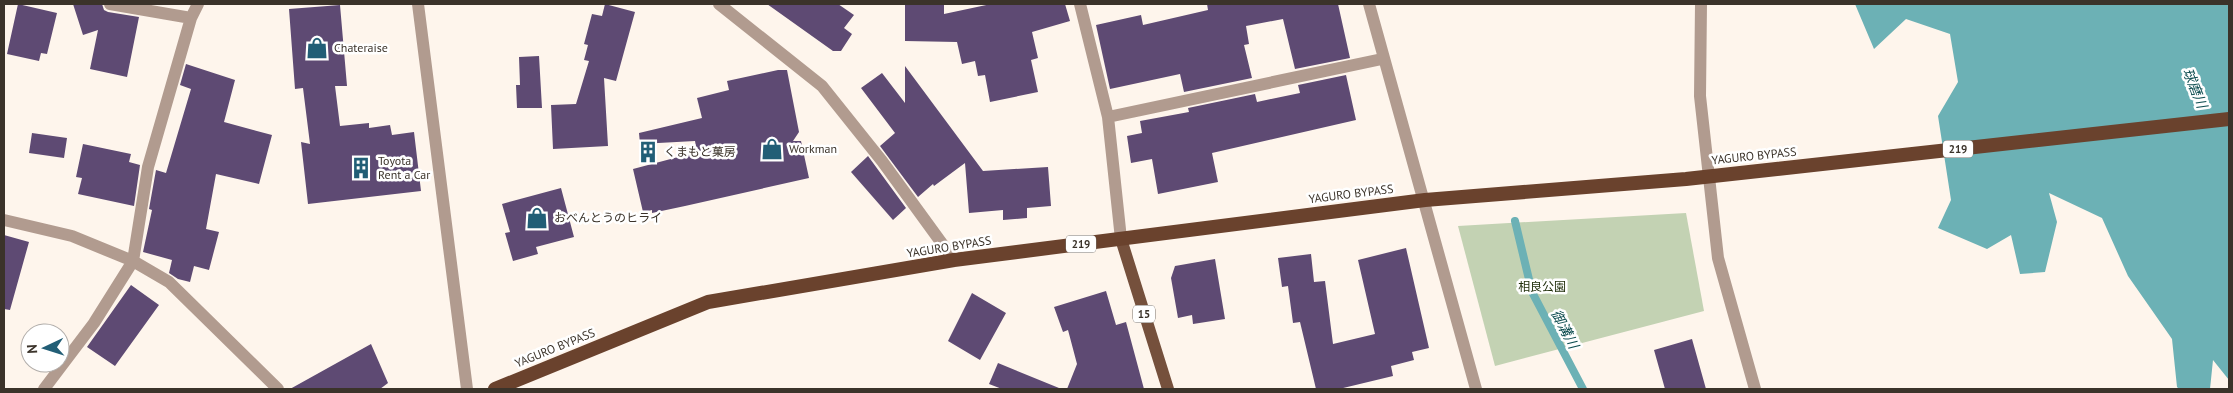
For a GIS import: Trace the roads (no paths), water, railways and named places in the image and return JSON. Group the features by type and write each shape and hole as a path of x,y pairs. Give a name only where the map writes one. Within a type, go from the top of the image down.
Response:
{"highway":[{"name":"YAGURO BYPASS","path":"495,389 708,302 954,260 1425,200 1686,178 2229,119"}],"main road":[{"name":"15","path":"1120,239 1168,389"}],"street":[{"path":"110,4 191,18"},
{"path":"44,389 94,324 133,261 148,167 191,18 198,4"},
{"path":"418,4 467,389"},
{"path":"718,4 822,86 882,161 954,260"},
{"path":"1080,4 1108,117 1120,239"},
{"path":"1369,4 1382,59 1425,200 1475,389"},
{"path":"1701,4 1700,96 1718,258 1755,389"},
{"path":"1108,117 1382,59"},
{"path":"4,220 72,236 133,261 169,282 278,389"}],"water":[{"name":"球磨川","path":"1855,4 2229,4 2229,380 2213,360 2210,389 2179,389 2177,387 2172,339 2128,276 2102,218 2049,193 2057,222 2045,272 2020,274 2011,235 1987,249 1938,228 1951,200 1938,116 1958,82 1950,34 1906,19 1874,49"}],"waterway":[{"name":"御溝川","path":"1515,221 1532,292 1583,389"}],"place":[{"name":"Chateraise","path":"317,48"},
{"name":"Workman","path":"772,149"},
{"name":"くまもと菓房","path":"648,152"},
{"name":"Toyota Rent a Car","path":"361,168"},
{"name":"おべんとうのヒライ","path":"537,218"}],"park label":[{"name":"相良公園","path":"1542,287"}]}
